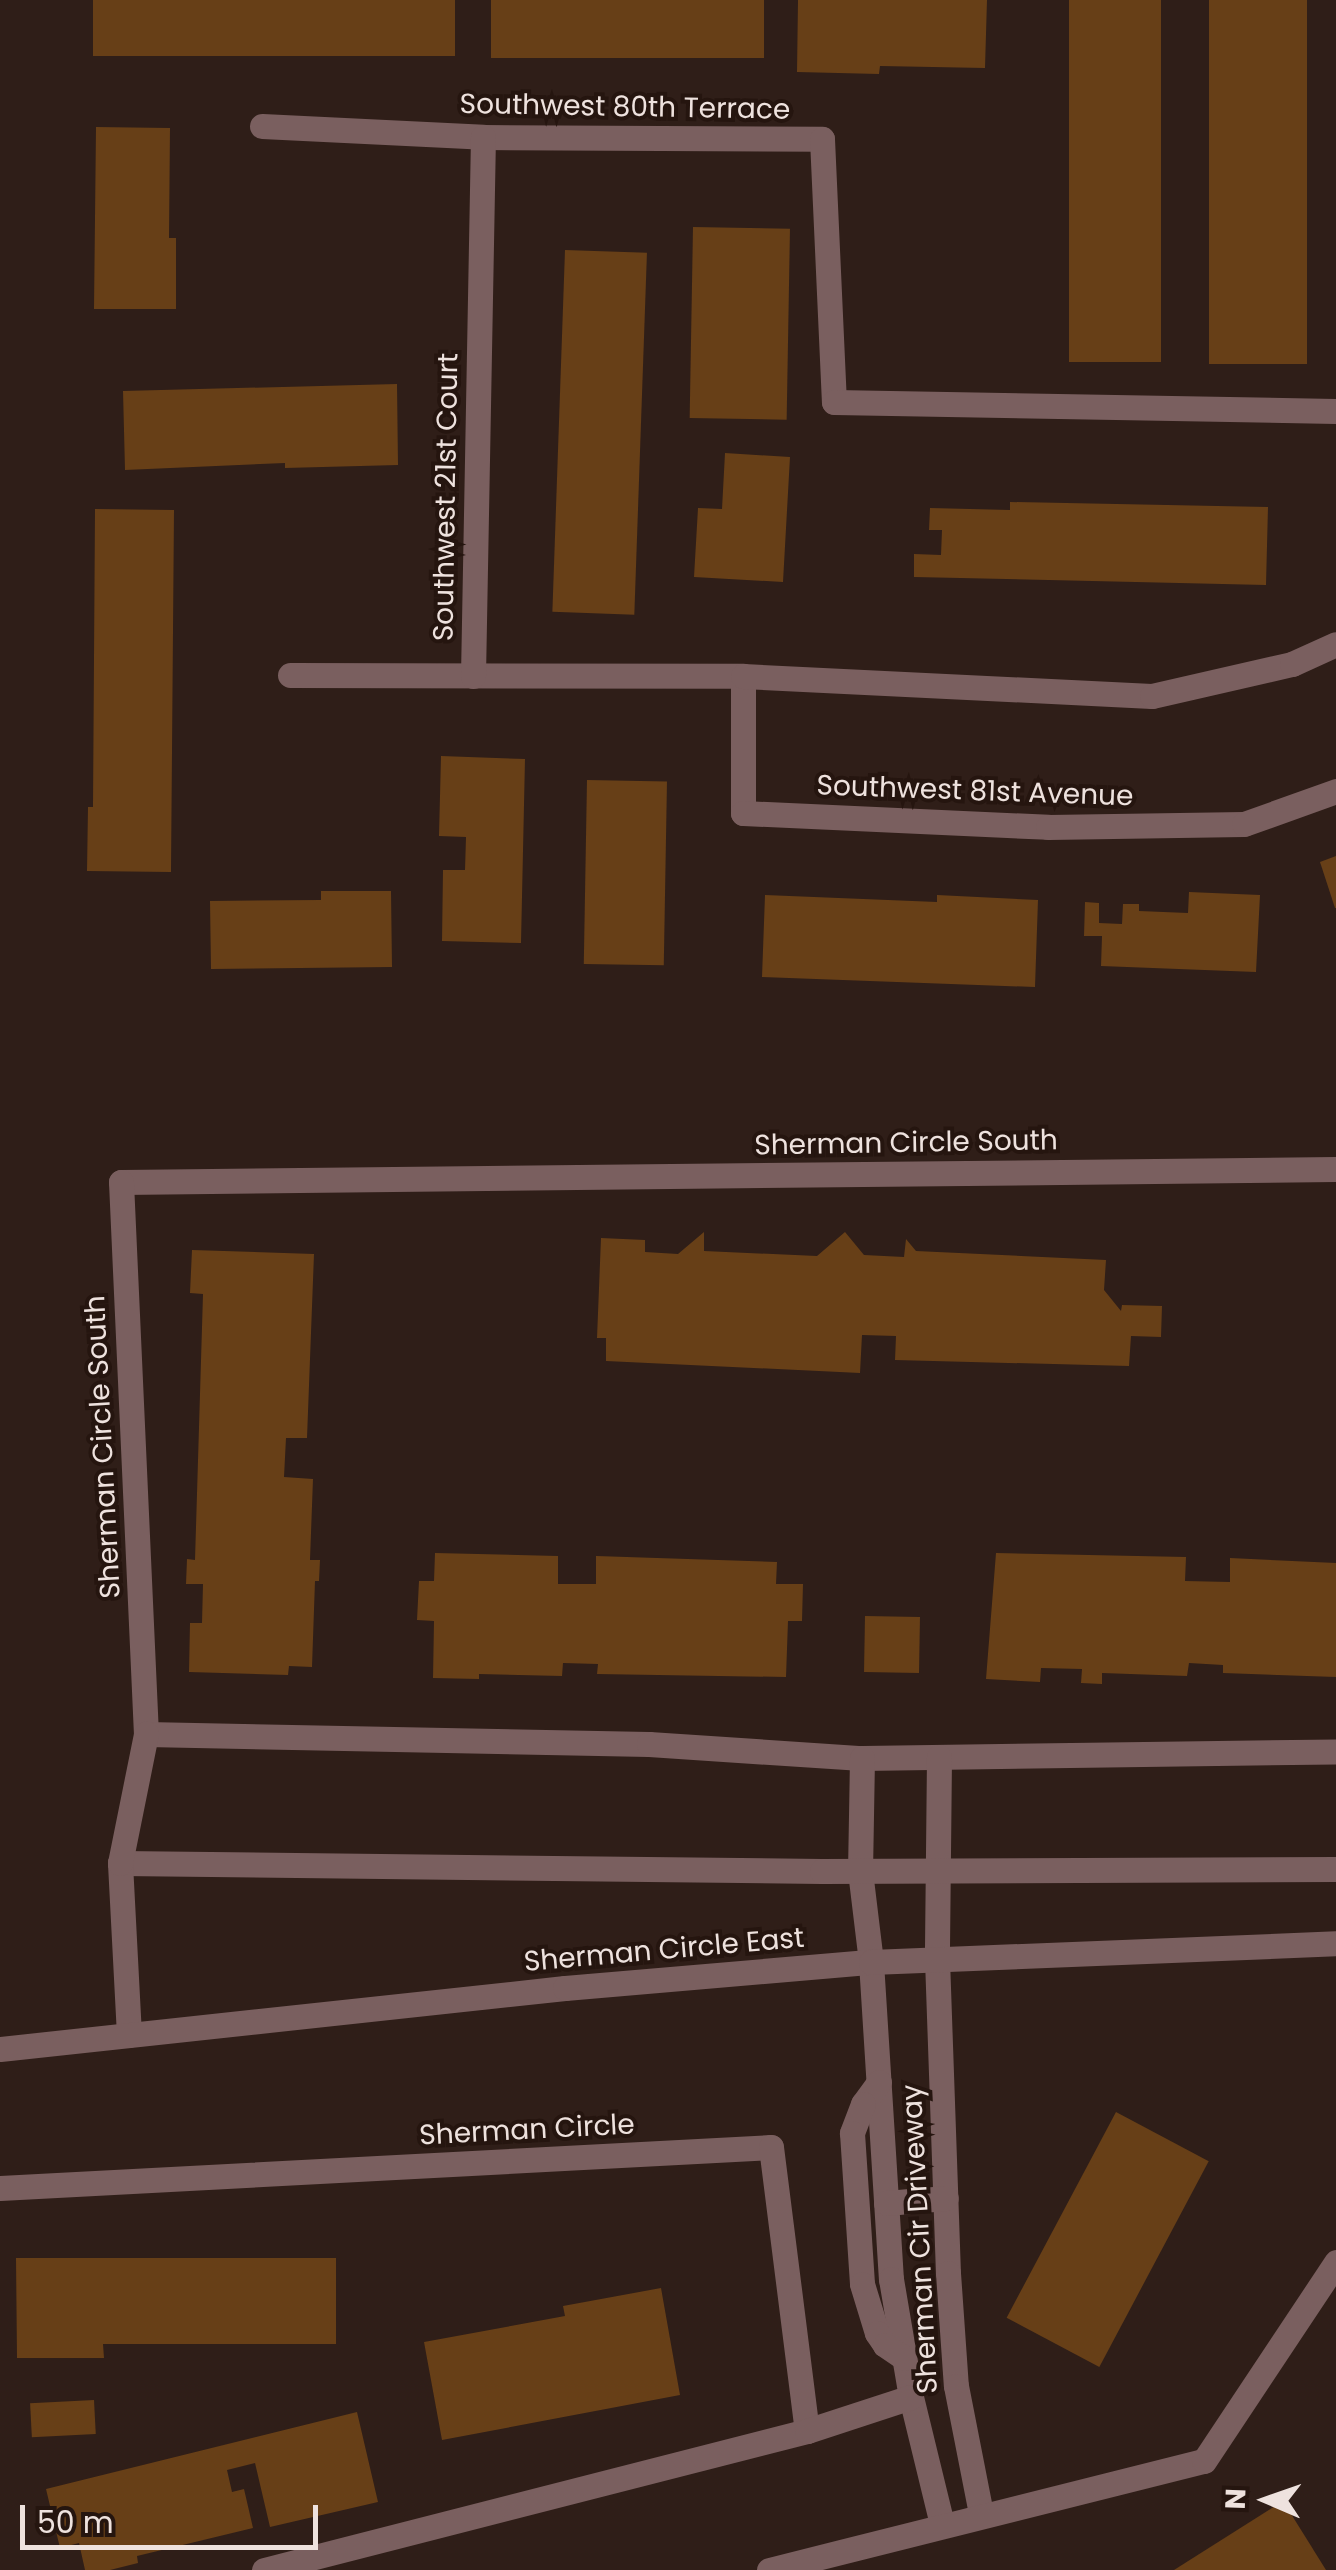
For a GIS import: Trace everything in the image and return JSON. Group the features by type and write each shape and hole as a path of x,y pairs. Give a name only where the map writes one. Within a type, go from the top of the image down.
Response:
{"street":[{"name":"Southwest 80th Terrace","path":"262,126 484,136 822,140 834,402 1336,411"},
{"name":"Southwest 21st Court","path":"290,675 472,676 484,136"},
{"path":"472,676 743,676 1152,696 1292,664 1336,644"},
{"name":"Southwest 81st Avenue","path":"743,676 743,813 1048,828 1244,824 1336,791"},
{"name":"Sherman Circle South","path":"146,1734 121,1182 1336,1169"},
{"path":"129,2035 120,1863 146,1734 650,1744 862,1758 1336,1750"},
{"name":"Sherman Cir Driveway","path":"940,1757 937,1958 956,2386 981,2514"},
{"name":"Sherman Cir Driveway","path":"862,1758 860,1871 871,1962 891,2279 910,2397 942,2524"},
{"path":"120,1863 860,1871 1336,1868"},
{"name":"Sherman Circle East","path":"0,2049 566,1988 871,1962 1336,1943"},
{"name":"Sherman Cir Driveway","path":"879,2082 863,2104 852,2133 862,2284 877,2332 885,2345 904,2358"},
{"name":"Sherman Circle","path":"0,2188 771,2147 807,2431"},
{"path":"886,2203 946,2198"},
{"path":"770,2570 802,2566 942,2524 1204,2461 1336,2262"},
{"path":"264,2570 807,2431 910,2397"}],"building":[{"path":"93,0 455,0 455,56 93,56"},
{"path":"491,0 764,0 764,58 491,58"},
{"path":"798,0 987,0 985,68 880,66 879,74 797,72"},
{"path":"1069,0 1161,0 1161,362 1069,362"},
{"path":"1209,0 1307,0 1307,364 1209,364"},
{"path":"96,127 170,128 169,238 176,238 176,309 94,309"},
{"path":"693,227 790,229 787,420 690,418"},
{"path":"565,250 647,253 634,615 552,612"},
{"path":"397,384 398,465 285,468 285,463 125,470 123,391"},
{"path":"725,453 790,457 783,582 694,577 698,508 722,509"},
{"path":"1010,502 1268,507 1266,585 914,577 914,554 941,555 942,530 929,530 930,508 1010,510"},
{"path":"95,509 174,510 171,872 87,871 88,807 93,807"},
{"path":"441,756 525,759 521,943 442,941 443,870 465,870 466,837 439,836"},
{"path":"587,780 667,781 664,965 584,964"},
{"path":"1336,856 1336,908 1335,908 1320,862"},
{"path":"321,891 391,891 392,967 211,969 210,901 321,900"},
{"path":"1189,892 1260,895 1256,972 1101,966 1102,936 1084,936 1085,902 1099,903 1099,923 1122,924 1123,904 1139,904 1139,911 1188,913"},
{"path":"765,895 937,902 937,895 1038,900 1035,987 762,977"},
{"path":"704,1232 704,1251 817,1256 845,1232 864,1255 904,1257 906,1239 916,1251 1106,1260 1104,1290 1121,1311 1122,1305 1162,1306 1161,1337 1131,1336 1129,1366 895,1360 896,1336 862,1335 860,1373 606,1361 606,1338 597,1338 601,1238 645,1240 645,1252 678,1254"},
{"path":"192,1250 314,1254 307,1438 286,1438 284,1477 313,1479 310,1560 320,1560 319,1581 315,1581 312,1667 289,1666 288,1675 189,1672 190,1623 202,1623 203,1584 186,1584 187,1559 195,1560 203,1294 190,1293"},
{"path":"435,1553 558,1556 558,1584 596,1584 596,1556 777,1562 776,1584 803,1584 802,1621 788,1621 786,1677 597,1674 598,1664 563,1663 562,1676 479,1674 479,1679 433,1678 434,1621 417,1620 419,1581 434,1581"},
{"path":"996,1553 1186,1557 1185,1581 1230,1582 1230,1558 1336,1563 1336,1677 1223,1673 1223,1665 1189,1663 1187,1676 1102,1673 1102,1684 1081,1683 1082,1669 1041,1668 1040,1682 986,1679"},
{"path":"865,1616 920,1617 919,1673 864,1672"},
{"path":"1116,2112 1209,2161 1099,2367 1007,2318"},
{"path":"16,2258 336,2258 336,2344 103,2344 104,2358 17,2358"},
{"path":"661,2288 680,2395 442,2440 424,2342 565,2316 563,2306"},
{"path":"94,2400 96,2434 32,2437 30,2403"},
{"path":"357,2412 378,2502 270,2527 255,2463 227,2470 232,2492 244,2489 253,2528 137,2556 138,2563 110,2570 85,2570 79,2543 60,2548 46,2489"},
{"path":"1283,2501 1326,2570 1174,2570"}]}
